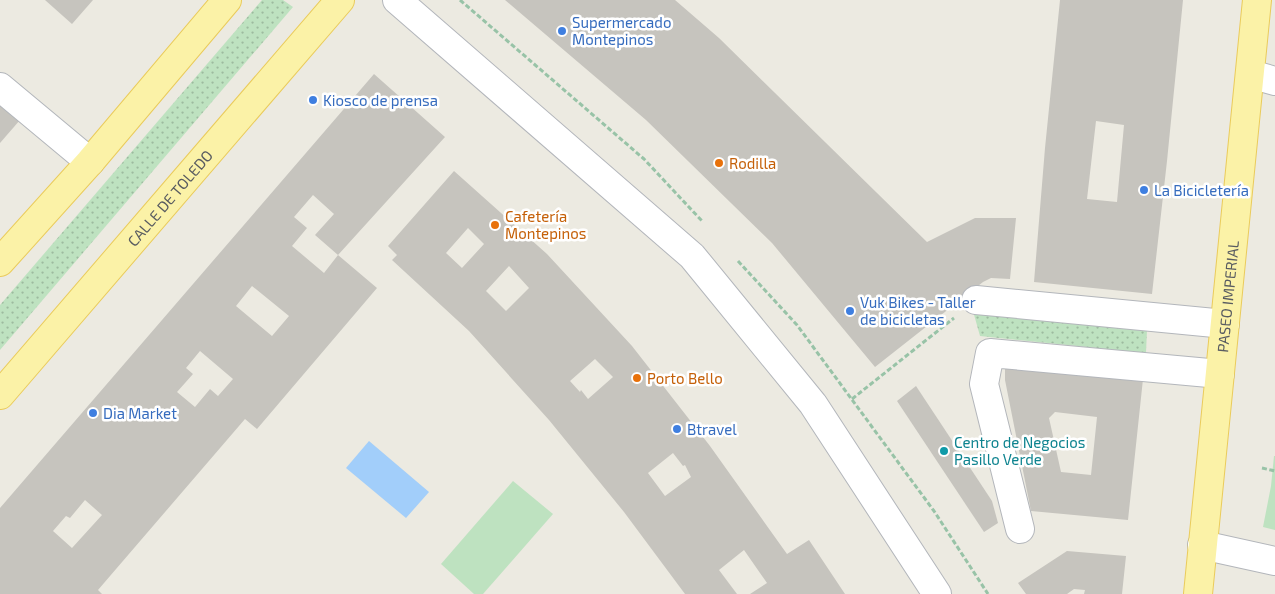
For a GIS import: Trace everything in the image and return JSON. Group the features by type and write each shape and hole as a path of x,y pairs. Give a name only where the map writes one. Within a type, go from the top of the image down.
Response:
{"main road":[{"path":"0,262 90,162 227,0"},
{"name":"CALLE DE TOLEDO","path":"0,395 340,0"},
{"name":"PASEO IMPERIAL","path":"1198,594 1224,324 1262,78 1257,0"}],"street":[{"path":"397,0 692,256 813,404 937,594"},
{"path":"0,87 90,162"},
{"path":"976,300 1224,324"},
{"path":"1020,528 984,384 990,354 1220,374"},
{"path":"1202,545 1275,561"}],"path":[{"path":"852,399 976,300"},
{"path":"1262,468 1275,471"}],"green space":[{"path":"262,0 283,0 293,7 0,350 0,305"},
{"path":"973,311 1147,330 1146,353 980,336"},
{"path":"1274,456 1275,530 1263,527 1271,486"},
{"path":"513,481 553,514 483,594 474,594 441,564"}],"water":[{"path":"369,441 429,492 406,518 346,468"}],"building":[{"path":"45,0 93,0 72,24"},
{"path":"505,0 675,0 719,38 927,242 975,218 1016,218 1010,279 991,278 983,282 875,367 772,243 646,120"},
{"path":"1060,0 1183,0 1152,294 1034,282","holes":["1096,121 1124,125 1117,202 1087,199"]},
{"path":"374,74 445,137 338,255 377,288 257,429 245,419 98,590 102,594 0,594 0,508","holes":["313,195 334,214 315,235 338,255 324,273 292,246 307,228 294,217","252,286 289,316 272,336 236,306","200,351 233,379 218,396 210,389 195,407 177,392 193,374 186,368","85,500 102,515 72,548 53,531 66,516 70,518"]},
{"path":"0,103 20,120 0,143"},
{"path":"454,171 547,254 632,346 710,446 787,554 809,540 845,594 750,594 767,583 744,550 719,570 737,594 685,594 624,512 549,420 469,331 392,260 397,255 388,246","holes":["468,228 484,244 462,268 446,253","509,266 529,288 506,311 486,291","595,359 613,377 588,399 570,381","673,453 683,466 685,465 691,477 665,496 648,473"]},
{"path":"1005,366 1143,379 1128,520 1031,511 1005,380","holes":["1055,412 1097,417 1091,475 1061,472 1049,418"]},
{"name":"Centro de Negocios Pasillo Verde","path":"916,386 992,501 998,523 984,532 897,401"},
{"path":"1067,551 1126,556 1122,594 1084,594 1085,590 1074,589 1067,594 1026,594 1018,583"}],"place":[{"name":"Supermercado Montepinos","path":"562,31"},
{"name":"Kiosco de prensa","path":"313,100"},
{"name":"Rodilla","path":"719,163"},
{"name":"La Bicicletería","path":"1144,190"},
{"name":"Cafetería Montepinos","path":"495,225"},
{"name":"Vuk Bikes - Taller de bicicletas","path":"850,311"},
{"name":"Porto Bello","path":"637,378"},
{"name":"Dia Market","path":"93,413"},
{"name":"Btravel","path":"677,429"},
{"name":"Centro de Negocios Pasillo Verde","path":"944,451"}]}
